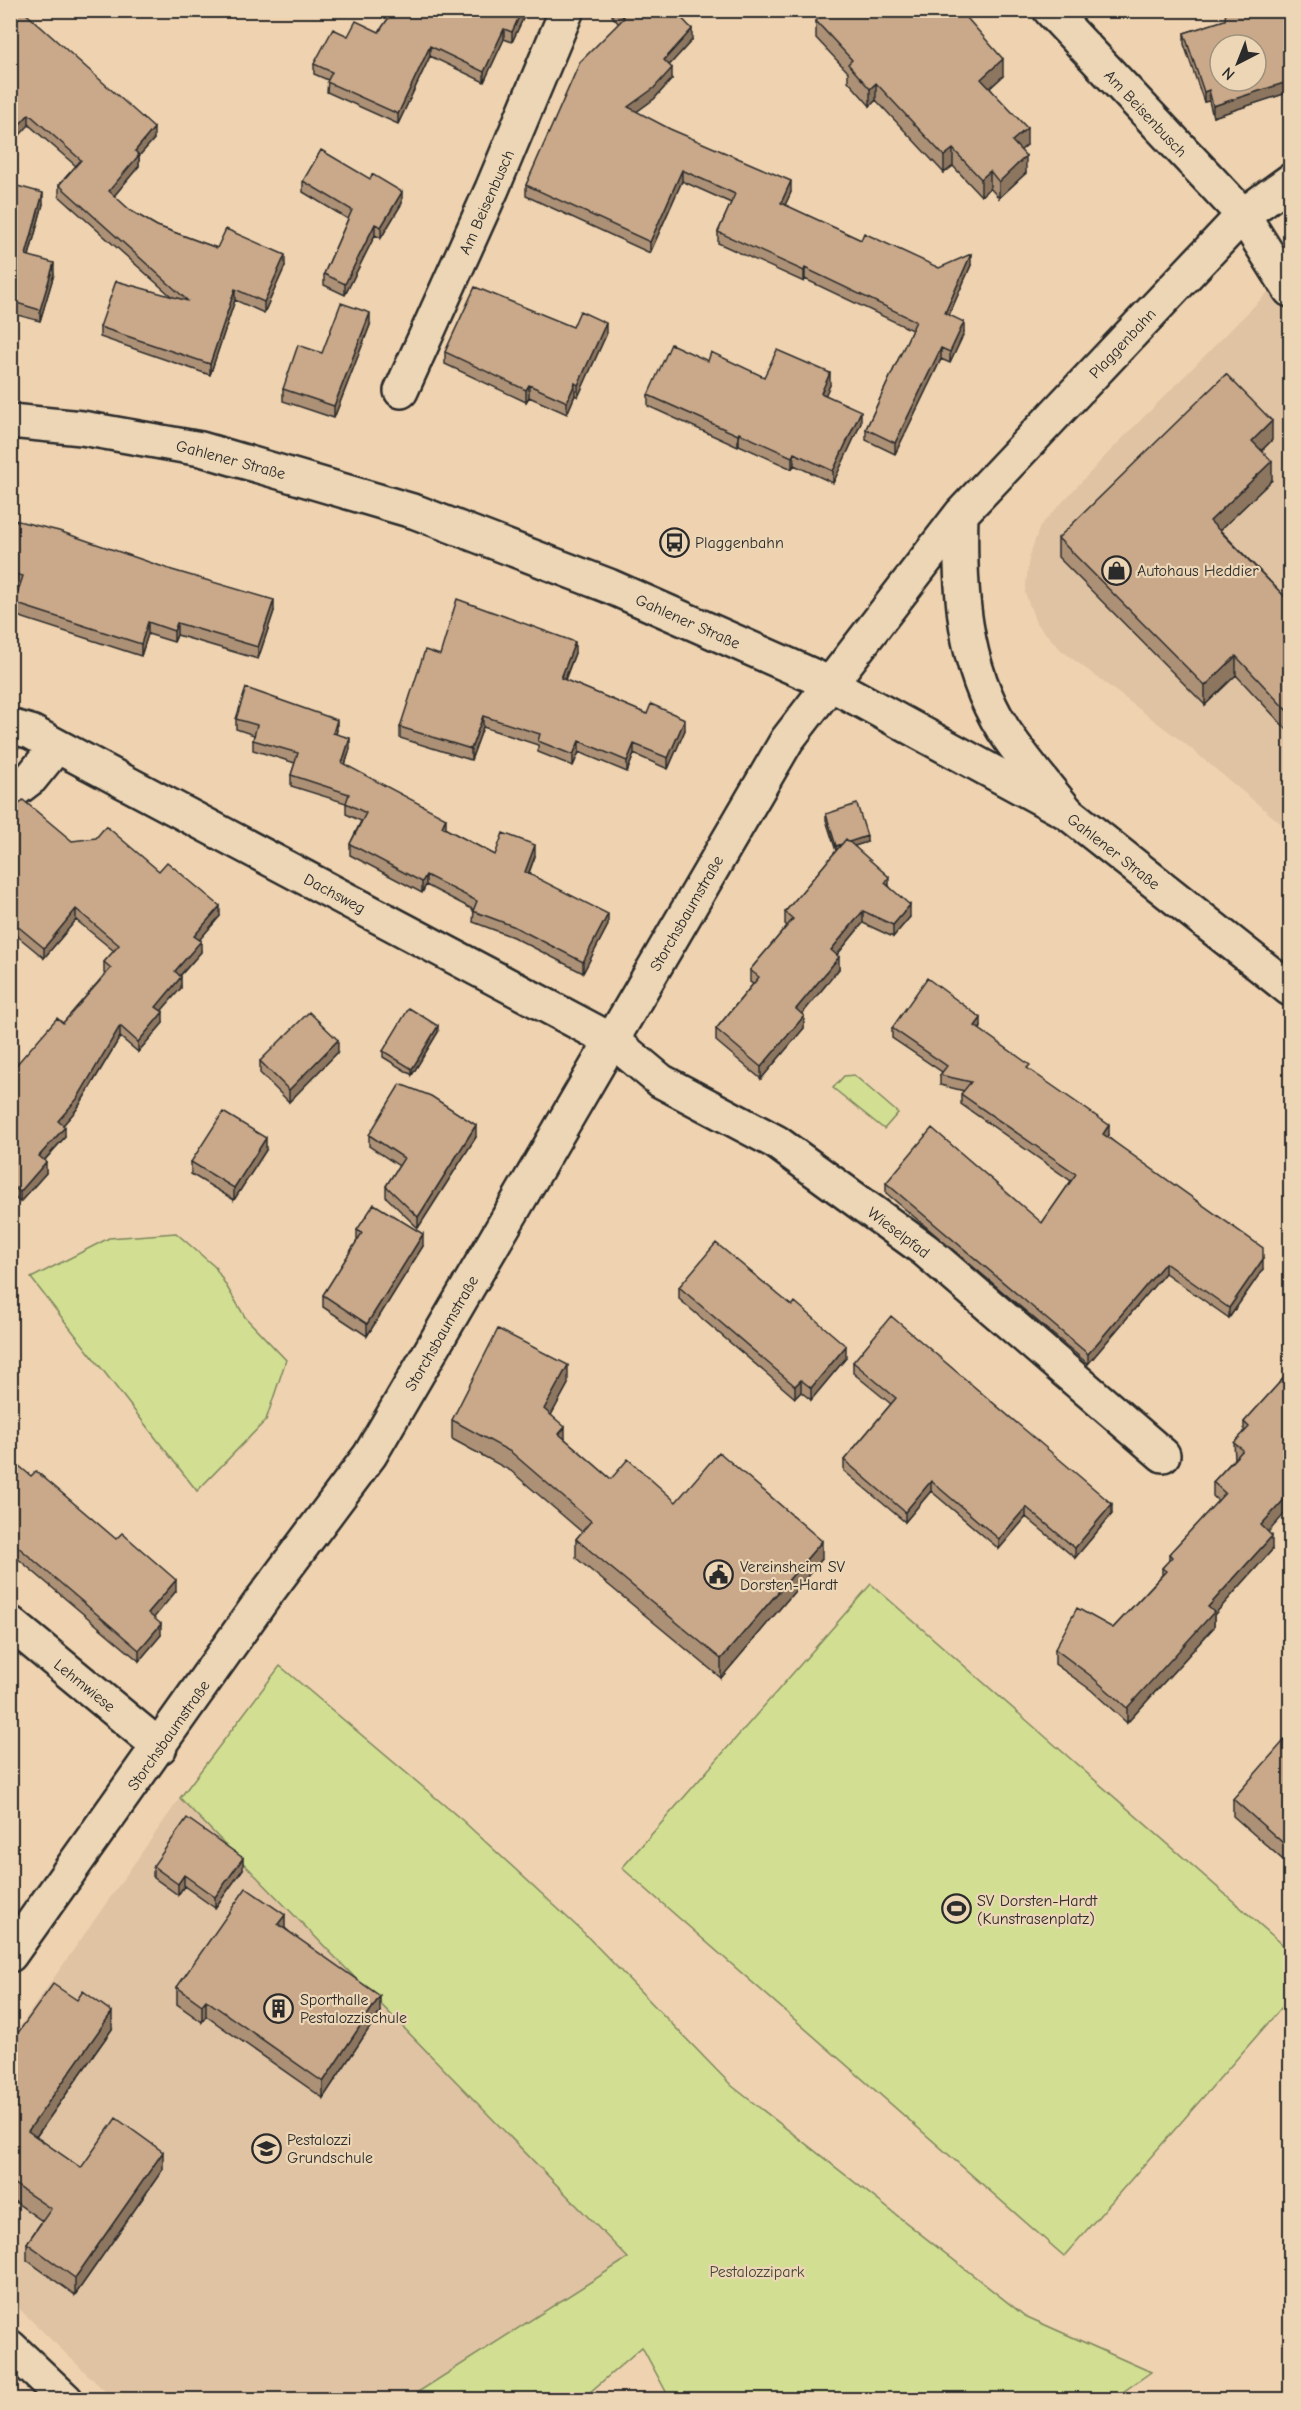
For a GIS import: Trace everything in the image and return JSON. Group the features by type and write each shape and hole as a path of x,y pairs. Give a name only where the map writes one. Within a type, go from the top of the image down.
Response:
{"street":[{"name":"Am Beisenbusch","path":"401,391 492,189 567,10"},
{"name":"Am Beisenbusch","path":"1050,10 1242,215 1290,290"},
{"name":"Plaggenbahn","path":"829,683 961,514 1242,215 1290,181"},
{"name":"Gahlener Straße","path":"10,421 82,428 201,449 416,512 609,586 829,683 1068,813 1290,989"},
{"path":"961,514 960,575 969,643 978,677 1003,729 1068,813"},
{"name":"Storchsbaumstraße","path":"10,1955 160,1747 264,1597 370,1455 787,740 829,683"},
{"name":"Dachsweg","path":"10,726 31,732 613,1041"},
{"path":"10,794 31,778 57,746"},
{"name":"Wieselpfad","path":"613,1041 662,1081 776,1142 925,1250 1163,1455"},
{"name":"Lehmwiese","path":"10,1623 160,1747"},
{"path":"10,2347 66,2400"}],"shaded area":[{"path":"1290,270 1290,831 1184,743 1061,650 1036,623 1025,593 1029,557 1040,526 1111,450"},
{"name":"Pestalozzi Grundschule","path":"180,1798 628,2258 407,2399 113,2399 11,2301 11,2039"}],"green space":[{"path":"854,1075 898,1113 884,1129 833,1088 844,1076"},
{"path":"176,1233 215,1267 245,1317 286,1360 266,1420 197,1491 31,1278 109,1238"},
{"name":"SV Dorsten-Hardt (Kunstrasenplatz)","path":"871,1584 1290,1951 1290,1998 1064,2256 622,1868"},
{"name":"Pestalozzipark","path":"280,1666 462,1820 583,1932 732,2086 1025,2316 1151,2372 1113,2399 670,2399 642,2347 582,2399 407,2399 628,2258 180,1798"}],"building":[{"path":"10,10 22,10 154,128 135,151 139,155 109,191 131,211 157,226 217,248 226,229 285,255 264,302 235,289 210,364 100,327 116,281 188,301 59,185 81,160 29,114 10,135"},
{"path":"394,10 522,10 512,32 504,29 484,72 430,46 398,114 327,82 332,72 314,64 333,29 348,36 356,21 379,32"},
{"path":"617,10 678,10 676,12 692,29 664,60 672,68 654,88 628,107 670,129 791,181 781,203 861,240 864,233 939,268 971,254 945,313 964,322 950,352 941,348 895,443 866,429 916,321 805,268 804,271 718,232 735,194 682,170 650,242 526,185 580,62 624,18"},
{"path":"827,10 960,10 1003,59 981,79 1027,128 1012,141 1026,156 999,182 990,171 981,179 953,149 944,156 876,83 870,89 848,64 852,60 816,21"},
{"path":"1226,10 1290,10 1290,81 1268,88 1268,33 1208,33 1208,90 1204,92 1184,33 1225,20"},
{"path":"1210,93 1253,93 1213,106"},
{"path":"321,150 370,179 372,174 402,192 381,227 375,224 345,284 324,274 352,210 303,181"},
{"path":"10,184 43,193 26,255 54,263 40,310 10,301"},
{"path":"475,287 573,327 580,311 606,323 578,385 575,383 567,402 529,385 526,390 445,352"},
{"path":"341,303 370,313 334,406 283,389 298,345 322,353"},
{"path":"671,344 708,361 711,352 764,377 777,350 830,373 821,393 861,411 833,471 794,453 792,457 739,433 738,435 648,395"},
{"path":"1226,374 1272,421 1252,441 1272,461 1210,521 1290,602 1290,714 1236,656 1205,686 1058,538"},
{"path":"10,519 59,531 172,570 274,600 258,647 177,623 174,631 148,622 141,644 14,603 23,576 10,573"},
{"path":"457,599 575,642 561,678 647,714 651,704 685,719 668,758 634,744 627,761 579,741 573,755 538,741 540,734 483,716 471,749 400,727 425,650 440,655"},
{"path":"246,688 337,720 333,733 350,738 342,763 446,818 442,827 495,855 503,833 535,845 525,872 608,914 583,962 513,926 473,911 477,901 426,875 422,882 350,844 366,813 346,803 349,794 291,775 298,753 253,740 257,725 236,719"},
{"path":"23,800 72,841 96,838 106,826 159,871 167,862 220,906 194,936 201,941 175,971 181,977 156,1007 163,1012 138,1042 120,1026 77,1099 58,1121 65,1127 39,1156 46,1162 20,1192 10,1184 10,1072 57,1018 63,1023 111,968 104,962 119,945 76,909 44,948 10,920 10,814"},
{"path":"857,804 867,836 849,842 846,839 842,844 836,846 826,814"},
{"path":"846,839 889,877 885,883 910,905 893,925 863,911 831,950 839,957 796,1009 804,1016 761,1067 716,1029 759,977 750,970 793,919 785,912"},
{"path":"927,978 981,1018 975,1026 1030,1065 1027,1068 1109,1125 1103,1134 1263,1248 1263,1259 1229,1308 1165,1263 1088,1354 886,1183 932,1128 1042,1223 1076,1174 961,1094 971,1082 940,1075 947,1066 892,1028"},
{"path":"409,1008 438,1026 412,1069 383,1051"},
{"path":"309,1012 338,1040 289,1090 260,1061"},
{"path":"400,1084 431,1096 476,1125 418,1217 386,1186 404,1158 369,1135"},
{"path":"223,1112 266,1138 234,1188 191,1162"},
{"path":"374,1204 423,1234 367,1324 323,1295 362,1233 357,1230"},
{"path":"716,1243 792,1306 795,1302 846,1346 811,1388 801,1380 795,1386 679,1287"},
{"path":"891,1316 1112,1504 1075,1548 1026,1507 999,1539 931,1481 905,1512 844,1460 896,1398 853,1362"},
{"path":"498,1329 568,1365 544,1409 565,1427 559,1434 611,1479 628,1459 676,1502 719,1452 822,1541 721,1659 576,1539 591,1521 511,1452 452,1420"},
{"path":"1290,1371 1290,1493 1261,1525 1272,1536 1208,1607 1214,1612 1127,1708 1091,1676 1055,1649 1077,1608 1113,1628 1166,1571 1162,1568 1172,1557 1169,1554 1225,1493 1213,1482 1243,1450 1234,1443 1249,1427 1244,1422"},
{"path":"18,1465 31,1476 36,1471 116,1539 122,1533 176,1580 148,1613 161,1624 139,1650 10,1540 10,1467 14,1470"},
{"path":"1290,1736 1290,1849 1233,1799"},
{"path":"187,1818 243,1858 215,1897 184,1875 178,1884 153,1866"},
{"name":"Sporthalle Pestalozzischule","path":"246,1888 285,1915 278,1924 380,1996 323,2082 206,2000 202,2005 177,1987"},
{"path":"53,1984 77,2000 83,1991 112,2012 28,2131 81,2168 116,2118 163,2152 75,2278 27,2243 51,2209 10,2181 10,2044"}],"place":[{"name":"Plaggenbahn","path":"674,542"},
{"name":"Autohaus Heddier","path":"1116,570"},
{"name":"Vereinsheim SV Dorsten-Hardt","path":"719,1575"},
{"name":"SV Dorsten-Hardt (Kunstrasenplatz)","path":"956,1909"},
{"name":"Sporthalle Pestalozzischule","path":"279,2008"},
{"name":"Pestalozzi Grundschule","path":"266,2148"}]}
